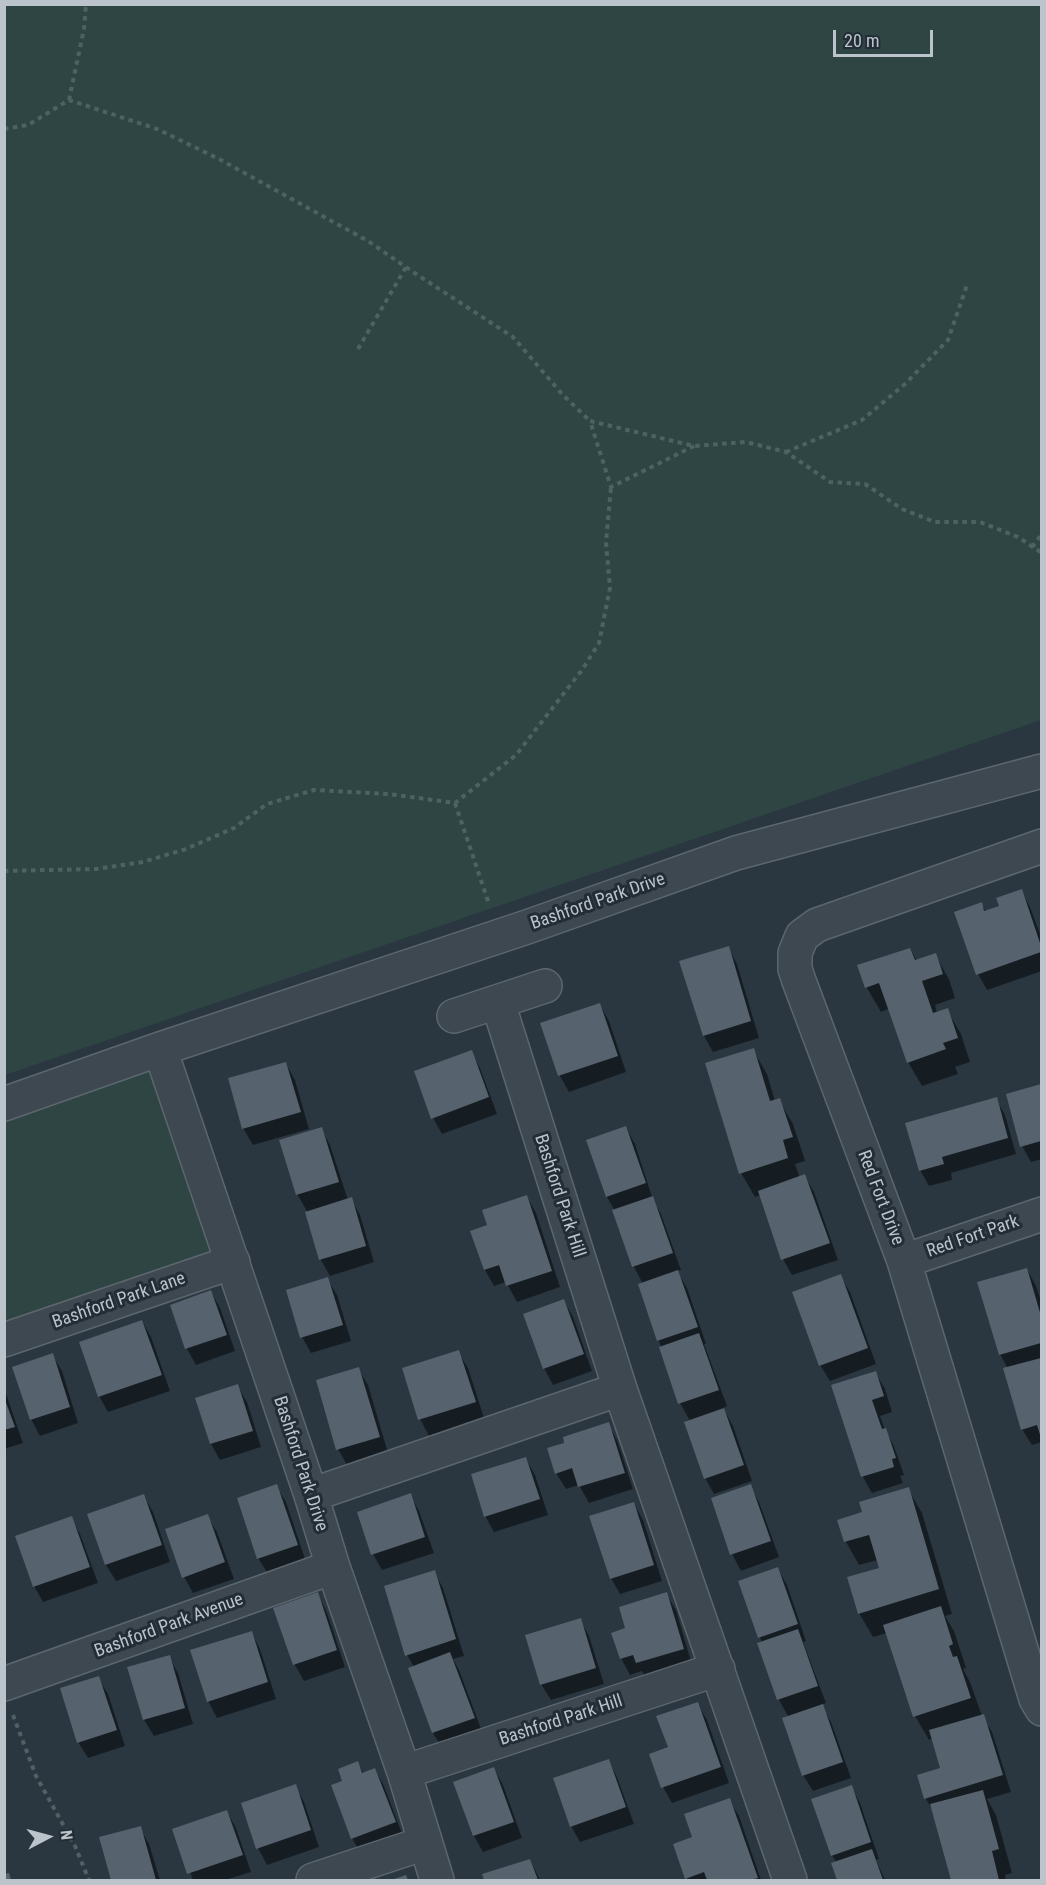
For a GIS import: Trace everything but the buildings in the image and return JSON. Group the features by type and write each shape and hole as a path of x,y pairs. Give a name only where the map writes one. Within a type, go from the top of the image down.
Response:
{"street":[{"name":"Bashford Park Drive","path":"4,1104 736,853 1041,771"},
{"name":"Red Fort Drive","path":"1041,846 825,921 802,936 795,953 795,969 799,981 904,1261 1036,1699 1041,1709"},
{"path":"454,1016 545,986"},
{"name":"Bashford Park Hill","path":"498,1003 620,1389 790,1881"},
{"name":"Bashford Park Drive","path":"160,1049 404,1772 437,1881"},
{"name":"Red Fort Park","path":"904,1261 1041,1214"},
{"name":"Bashford Park Lane","path":"4,1340 232,1262"},
{"path":"311,1495 620,1389"},
{"name":"Bashford Park Avenue","path":"8,1699 333,1567"},
{"name":"Bashford Park Hill","path":"404,1772 718,1669"},
{"path":"313,1881 425,1843"}],"path":[{"path":"4,129 28,125 69,100 84,29 86,4"},
{"path":"4,871 96,869 144,862 186,849 234,828 267,804 314,790 389,794 455,803 516,755 582,670 599,643 609,588 606,543 611,487 590,421 562,394 513,337 368,241 219,159 157,129 69,100"},
{"path":"358,350 406,267"},
{"path":"786,452 862,420 905,384 948,340 967,285"},
{"path":"590,421 694,446 746,442 786,452 830,482 865,484 902,509 935,522 980,522 1018,537 1041,553"},
{"path":"611,487 694,446"},
{"path":"1032,547 1041,534"},
{"path":"455,803 490,907 496,937"},
{"path":"8,1699 36,1776 75,1846 89,1881"}],"green space":[{"path":"4,5 1041,5 1041,720 5,1075"},
{"path":"160,1049 233,1262 5,1339 4,1103"}]}
